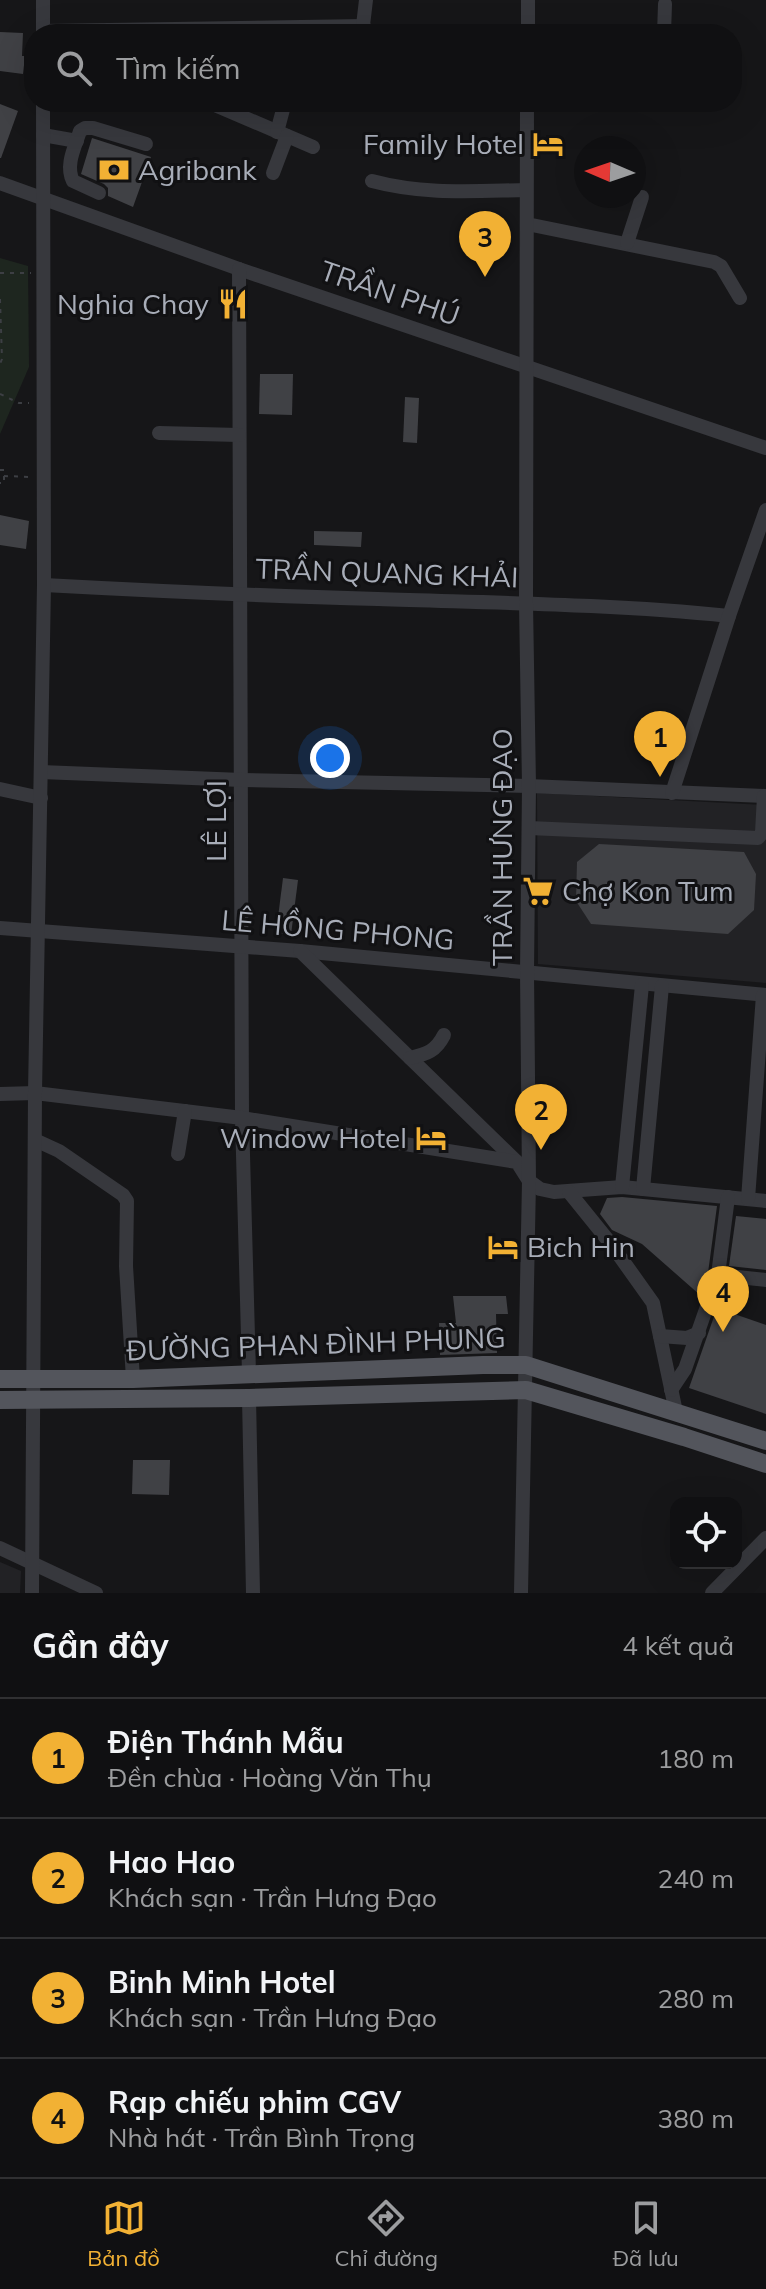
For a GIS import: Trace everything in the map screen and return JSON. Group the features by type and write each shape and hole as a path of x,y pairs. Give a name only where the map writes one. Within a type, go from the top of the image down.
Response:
{"main road":[{"name":"ĐƯỜNG PHAN ĐÌNH PHÙNG","path":"0,1379 133,1379 526,1365 766,1441"},
{"name":"ĐƯỜNG PHAN ĐÌNH PHÙNG","path":"0,1400 249,1398 526,1390 766,1464"}],"street":[{"path":"43,0 43,24"},
{"path":"364,24 366,0"},
{"path":"528,0 528,24"},
{"path":"664,24 665,4"},
{"path":"32,1593 35,1093 44,585 43,112"},
{"path":"231,112 313,147"},
{"path":"273,173 284,112"},
{"name":"TRẦN HƯNG ĐẠO","path":"521,1593 529,1181 527,112"},
{"path":"99,193 73,181 70,174 80,131 93,128 146,144"},
{"path":"43,135 77,141"},
{"path":"372,181 427,191 526,190"},
{"name":"TRẦN PHÚ","path":"0,183 239,269 766,448"},
{"path":"627,243 638,208"},
{"path":"527,224 714,262 725,271 740,298"},
{"name":"LÊ LỢI","path":"239,269 242,1118 249,1373"},
{"path":"159,433 239,435"},
{"path":"672,793 766,510"},
{"name":"TRẦN QUANG KHẢI","path":"44,585 240,595 526,603 729,616"},
{"path":"41,772 765,796 762,833 758,838 529,828"},
{"path":"0,789 41,798"},
{"name":"LÊ HỒNG PHONG","path":"0,928 300,951 764,995"},
{"path":"300,951 517,1162 529,1181 540,1189 569,1192 622,1187 766,1201"},
{"path":"622,1187 642,985"},
{"path":"643,1189 662,986"},
{"path":"748,1199 764,995"},
{"path":"410,1058 434,1050 444,1035"},
{"path":"0,1094 35,1093 242,1118 517,1162"},
{"path":"178,1154 185,1111"},
{"path":"35,1140 59,1151 123,1195 127,1201 126,1266 133,1379"},
{"path":"569,1192 653,1303 676,1412"},
{"path":"671,1390 685,1369 718,1275 728,1197"},
{"path":"718,1275 766,1280"},
{"path":"660,1336 687,1338 699,1333"},
{"path":"249,1398 253,1593"},
{"path":"712,1593 766,1538"},
{"path":"0,1548 96,1593"}],"path":[{"path":"0,273 43,273"},
{"path":"0,299 0,364"},
{"path":"0,394 19,403 44,403"},
{"path":"0,470 4,470 4,483 0,483"},
{"path":"4,476 44,477"}],"shaded area":[{"path":"0,258 28,266 29,367 0,434"},
{"name":"Chợ Kon Tum","path":"537,793 766,805 766,983 538,964"},
{"path":"0,1562 21,1571 20,1593 0,1593"}],"building":[{"path":"0,32 23,33 23,74 0,71"},
{"path":"0,104 18,111 1,158 0,158"},
{"name":"Agribank","path":"92,138 151,157 133,207 108,196 108,188 104,184 81,174"},
{"path":"260,374 293,374 292,415 259,414"},
{"path":"405,397 419,398 417,443 403,442"},
{"path":"0,515 29,521 26,549 0,545"},
{"path":"314,531 362,532 361,547 314,545"},
{"path":"599,844 744,852 756,874 754,910 728,934 591,924 576,901 577,862"},
{"path":"283,878 298,880 291,935 276,933"},
{"path":"607,1198 717,1206 708,1273 700,1295 642,1244 612,1230 600,1214"},
{"path":"736,1216 766,1219 766,1270 729,1266"},
{"path":"453,1296 506,1296 508,1314 496,1314 497,1353 440,1355 439,1323 456,1323"},
{"path":"717,1308 766,1325 766,1414 689,1388"},
{"path":"133,1460 170,1460 169,1495 132,1494"}],"place":[{"name":"Family Hotel","path":"548,144"},
{"name":"Agribank","path":"114,170"},
{"name":"Binh Minh Hotel","path":"485,277"},
{"name":"Nghia Chay","path":"233,304"},
{"name":"Điện Thánh Mẫu","path":"660,777"},
{"name":"Chợ Kon Tum","path":"538,891"},
{"name":"Window Hotel","path":"431,1138"},
{"name":"Hao Hao","path":"541,1150"},
{"name":"Bich Hin","path":"503,1247"},
{"name":"Rạp chiếu phim CGV","path":"723,1332"}]}
